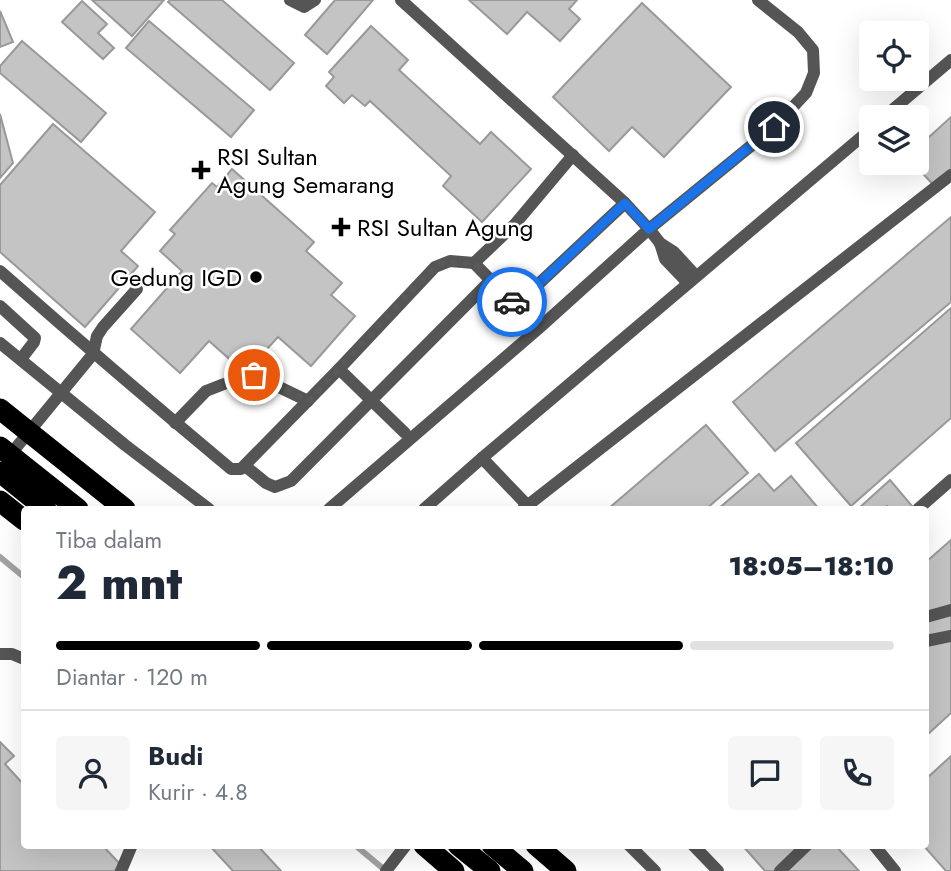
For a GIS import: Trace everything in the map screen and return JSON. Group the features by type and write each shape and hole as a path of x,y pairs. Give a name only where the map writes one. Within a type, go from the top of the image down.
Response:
{"highway":[{"path":"0,409 121,506"},
{"path":"3,458 43,506"},
{"path":"3,458 74,506"},
{"path":"0,501 21,518"},
{"path":"429,849 454,871"},
{"path":"463,849 490,871"},
{"path":"497,849 523,871"},
{"path":"541,849 566,871"}],"lane":[{"path":"290,0 304,6 315,0"},
{"path":"401,0 625,203 660,243 674,252 692,280"},
{"path":"333,506 464,394 649,229 774,127 806,93 814,73 813,50 798,32 758,0"},
{"path":"898,105 951,60"},
{"path":"427,506 859,139"},
{"path":"474,263 515,224 573,155"},
{"path":"526,506 951,175"},
{"path":"515,306 625,203"},
{"path":"0,271 93,354 231,469 245,466 435,267 450,261 474,263 532,323"},
{"path":"245,466 275,487 292,481 491,280"},
{"path":"3,458 93,354 97,336 103,327 137,289"},
{"path":"0,306 35,338 20,359"},
{"path":"0,343 205,506"},
{"path":"339,369 405,433"},
{"path":"236,377 254,375 309,401"},
{"path":"175,423 206,391 224,384"},
{"path":"482,458 524,506"},
{"path":"921,506 951,480"},
{"path":"929,616 951,610"},
{"path":"929,640 951,636"},
{"path":"0,654 12,654 21,658"},
{"path":"121,871 130,849"},
{"path":"633,849 655,871"},
{"path":"697,849 718,871"},
{"path":"780,871 803,849"},
{"path":"877,849 895,871"},
{"path":"386,871 403,850"}],"building":[{"path":"92,0 164,0 132,36"},
{"path":"222,0 294,63 270,90 168,2"},
{"path":"335,0 373,0 327,54 305,35"},
{"path":"469,0 577,0 569,9 580,19 560,41 527,12 507,34"},
{"path":"82,1 107,24 98,33 114,48 103,59 62,22"},
{"path":"642,3 731,87 664,157 632,127 609,151 553,97"},
{"path":"0,11 13,42 0,47"},
{"path":"149,21 254,110 231,137 126,48"},
{"path":"371,26 408,60 399,70 480,144 491,132 531,169 482,222 443,186 451,176 370,101 365,106 352,95 344,103 326,86 334,77 329,72"},
{"path":"22,41 106,113 81,142 0,73 0,66"},
{"path":"0,114 13,163 0,178"},
{"path":"951,117 951,178 938,190 924,175 929,175 929,137"},
{"path":"53,124 155,212 121,251 138,266 85,327 0,252 0,185"},
{"name":"Gedung IGD","path":"232,169 314,242 306,251 342,283 331,295 355,316 311,366 278,337 245,373 209,341 180,373 131,329 182,271 160,251 175,234 170,230 212,183 217,187"},
{"path":"951,217 951,302 775,451 733,402"},
{"path":"951,308 951,418 851,506 796,443"},
{"path":"706,425 748,473 710,506 612,506"},
{"path":"759,474 774,491 791,476 816,506 722,506"},
{"path":"890,480 912,506 887,506 861,506"},
{"path":"951,540 951,713 929,733 929,559"},
{"path":"0,742 14,756 5,764 21,782 21,849 106,849 121,865 114,871 0,871"},
{"path":"951,756 951,871 946,871 927,849 929,849 929,776"},
{"path":"213,849 261,849 281,871 233,871"},
{"path":"746,849 800,849 776,871 765,871"},
{"path":"806,849 839,849 859,871 789,871 786,868"}],"waterway":[{"path":"0,557 21,574"},
{"path":"360,849 386,871"}],"way so far":[{"path":"254,375 309,401 424,277 441,263 474,263 512,302"}],"place":[{"name":"RSI Sultan Agung Semarang","path":"201,170"},
{"name":"RSI Sultan Agung","path":"341,227"},
{"name":"Gedung IGD","path":"256,277"}],"route":[{"path":"512,302 515,306 625,203 649,229 774,127"}]}
